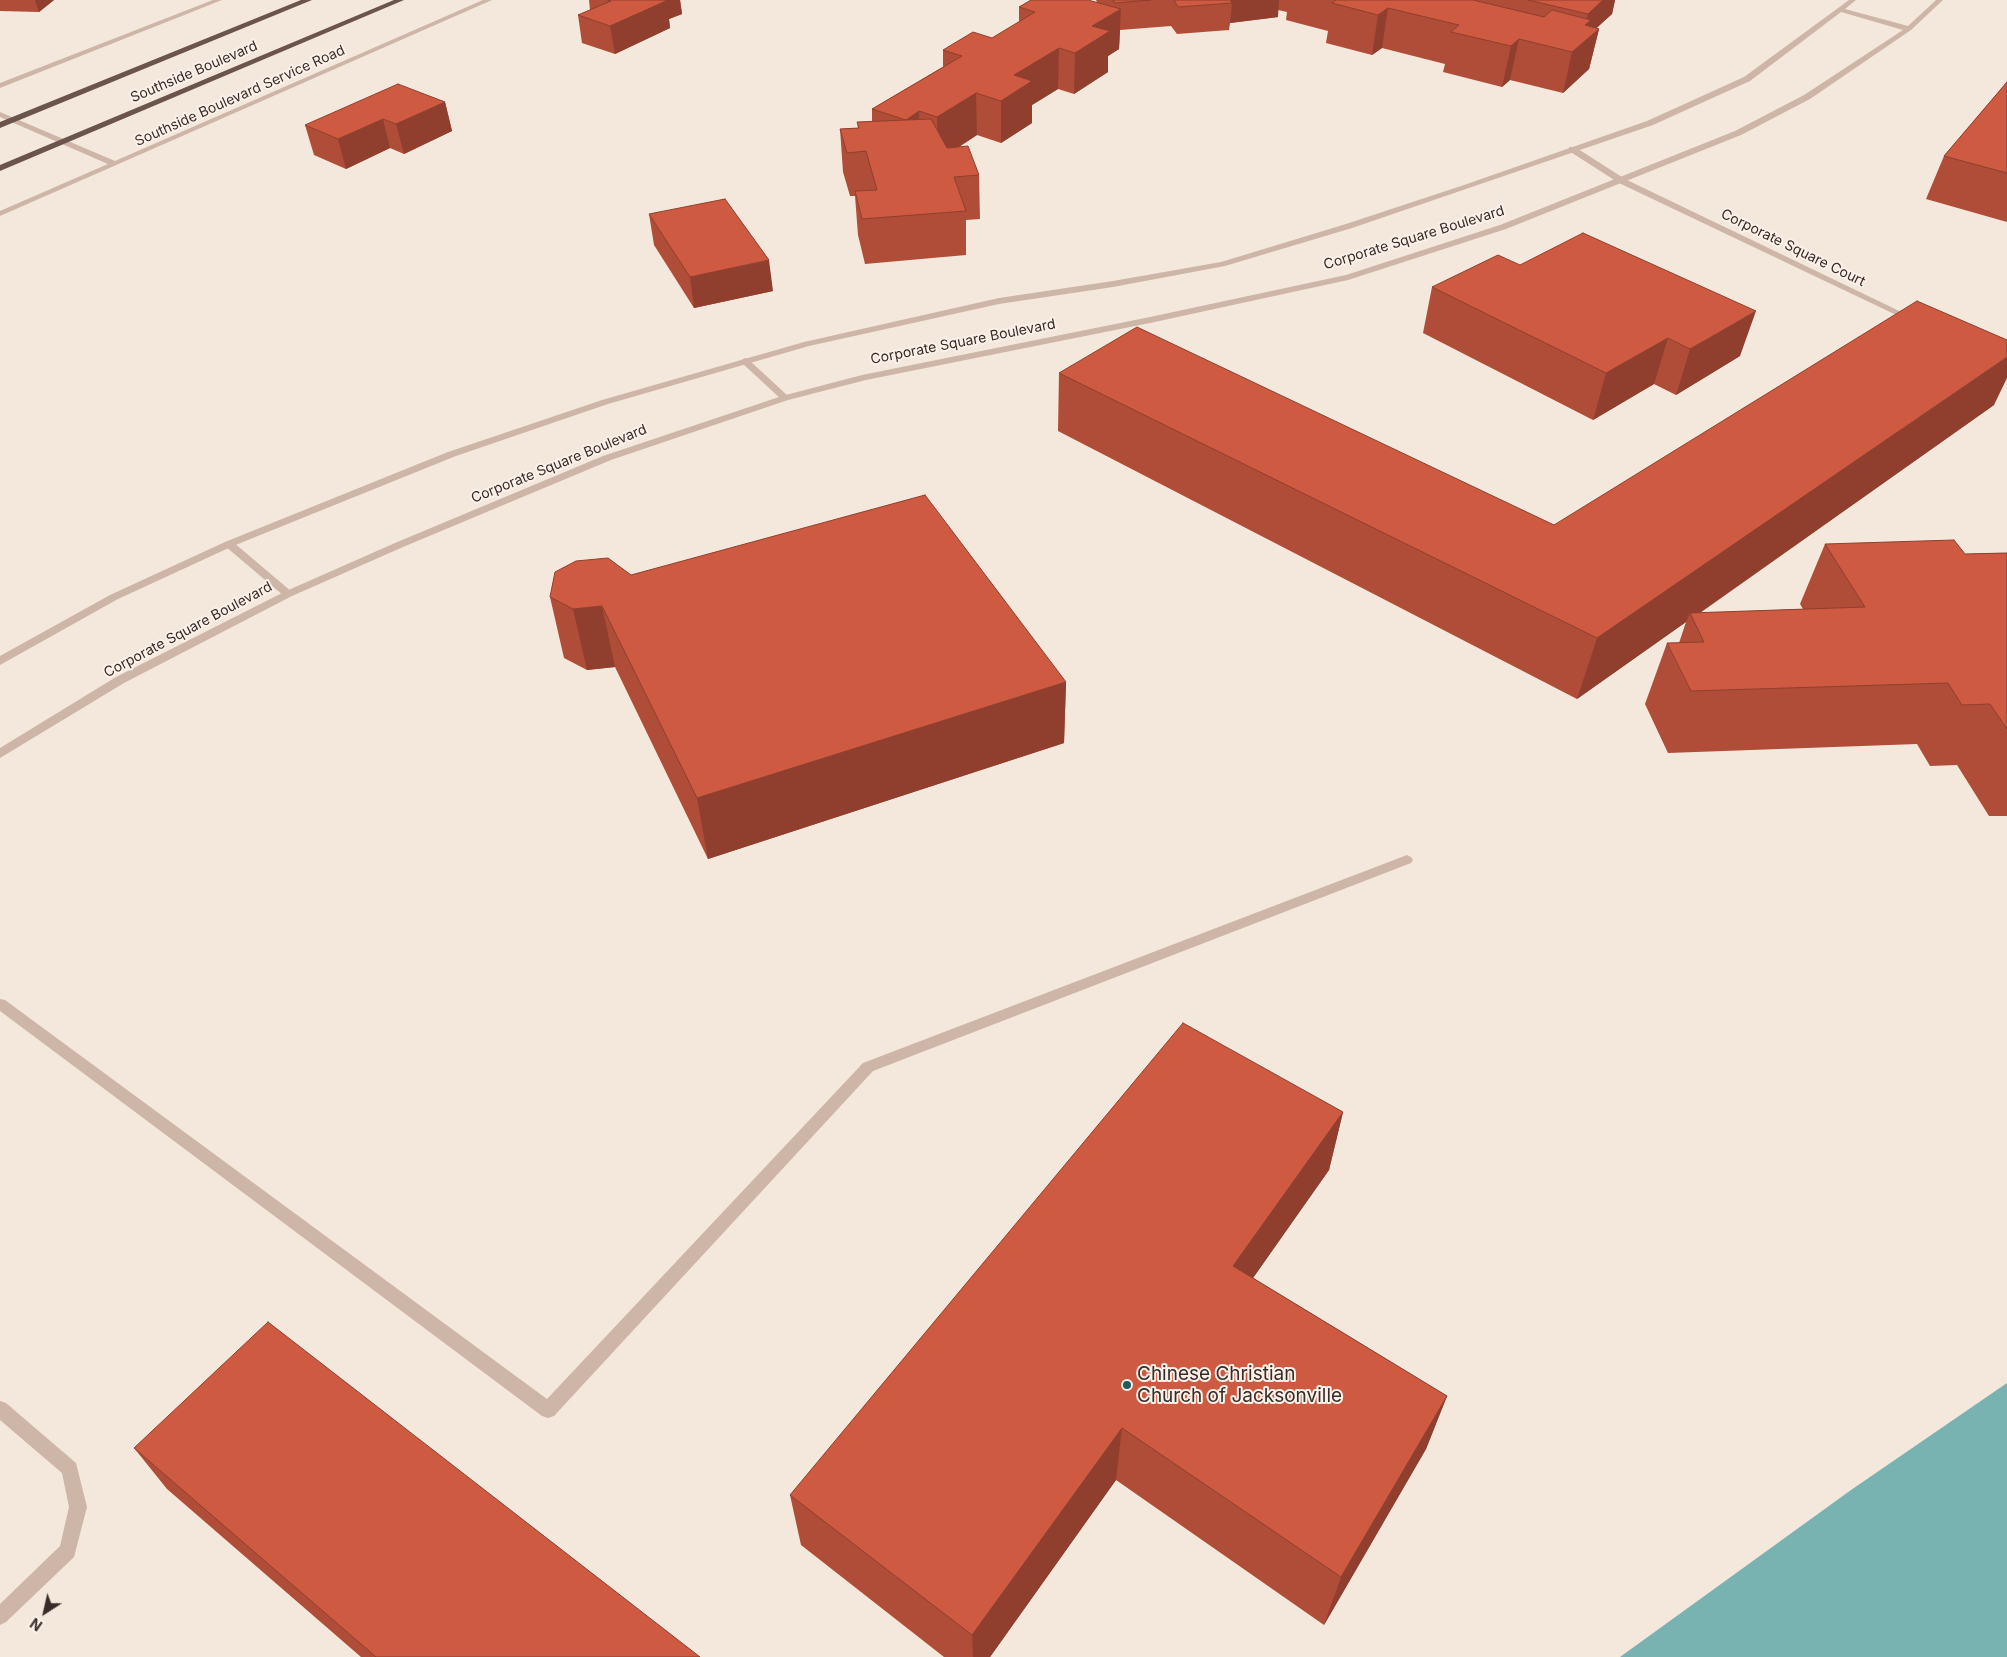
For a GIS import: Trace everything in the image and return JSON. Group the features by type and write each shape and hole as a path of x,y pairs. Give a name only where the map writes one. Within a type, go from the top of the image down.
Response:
{"highway":[{"name":"Southside Boulevard","path":"0,125 308,0"},
{"name":"Southside Boulevard","path":"0,168 400,0"}],"street":[{"path":"0,86 219,0"},
{"name":"Southside Boulevard Service Road","path":"0,214 489,0"},
{"name":"Corporate Square Boulevard","path":"0,661 114,598 229,544 452,454 605,402 807,344 1000,301 1113,284 1222,264 1349,226 1650,123 1747,79 1853,0"},
{"name":"Corporate Square Boulevard","path":"0,754 120,680 288,594 399,544 607,458 785,398 865,378 1150,320 1348,277 1503,227 1738,133 1807,96 1909,29 1940,0"},
{"path":"1841,10 1909,29"},
{"path":"0,114 115,164"},
{"name":"Corporate Square Court","path":"1572,149 1622,181 1919,322"},
{"path":"746,361 785,398"},
{"path":"229,544 288,594"},
{"path":"0,1004 548,1410 868,1067 1406,860"},
{"path":"0,1409 70,1469 78,1507 68,1551 0,1616"}],"water":[{"path":"2007,1383 2007,1657 1620,1657 1851,1490"}],"building":[{"path":"608,0 666,1 610,26 578,15 611,1"},
{"path":"1031,0 1088,0 1121,9 1092,26 1110,31 1075,53 1059,48 1014,75 1032,81 1001,101 976,93 937,117 919,111 906,120 872,109 962,56 943,50 973,32 992,38 1035,12 1019,7"},
{"path":"1113,0 1151,0 1115,3"},
{"path":"1174,0 1230,0 1232,3 1178,7"},
{"path":"1336,0 1473,0 1544,17 1552,10 1591,20 1585,25 1599,29 1572,52 1519,39 1511,46 1451,32 1459,25 1388,8 1378,15 1332,3"},
{"path":"1528,0 1603,0 1588,14"},
{"path":"2007,82 2007,173 1944,156"},
{"path":"398,84 445,102 396,124 383,119 338,139 305,125"},
{"path":"931,119 947,148 968,146 979,175 954,177 966,211 862,219 855,191 877,190 866,151 847,153 840,129 859,128 857,122"},
{"path":"725,199 769,260 690,277 649,214"},
{"path":"1583,233 1756,311 1690,349 1668,338 1606,373 1432,287 1498,255 1520,265"},
{"path":"1917,301 2007,340 2007,357 1597,638 1059,373 1137,327 1554,525"},
{"path":"925,495 1066,682 697,798 602,606 573,609 550,597 555,572 576,561 608,558 631,575"},
{"path":"1954,540 1965,554 2007,553 2007,729 1990,704 1962,705 1948,683 1691,691 1667,643 1704,642 1690,613 1865,607 1825,544"},
{"name":"Chinese Christian Church of Jacksonville","path":"1183,1023 1343,1112 1233,1266 1447,1396 1341,1577 1122,1428 972,1635 790,1495"},
{"path":"268,1322 700,1657 376,1657 134,1448"}],"place":[{"name":"Chinese Christian Church of Jacksonville","path":"1127,1385"}]}
